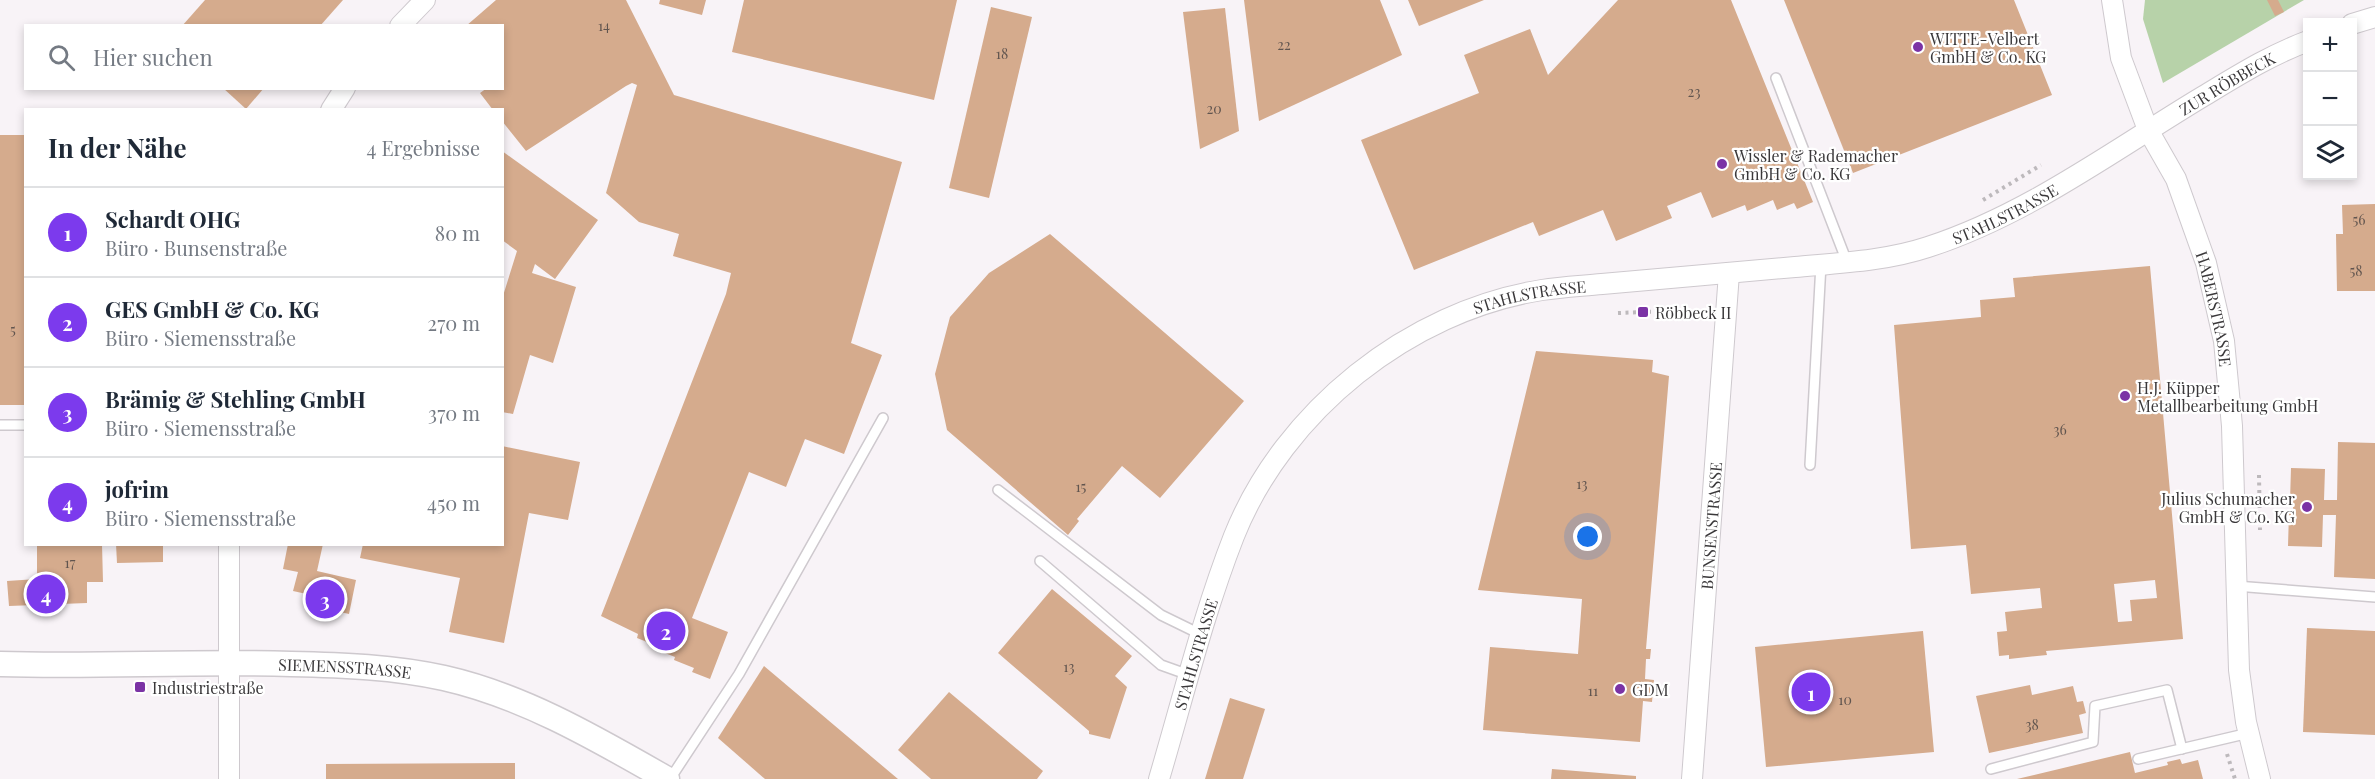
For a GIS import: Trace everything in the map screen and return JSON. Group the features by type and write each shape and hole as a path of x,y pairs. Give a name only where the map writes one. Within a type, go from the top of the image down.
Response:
{"street":[{"path":"402,24 425,0"},
{"name":"HABERSTRASSE","path":"2112,0 2121,58 2148,130 2176,179 2206,263 2224,341 2232,426 2239,670 2249,733 2260,779"},
{"path":"2357,22 2375,17"},
{"name":"ZUR RÖBBECK","path":"2148,130 2272,55 2303,43"},
{"path":"332,108 344,90"},
{"name":"STAHLSTRASSE","path":"1159,779 1234,536 1257,488 1305,425 1332,397 1388,351 1448,319 1480,307 1541,290 1847,262 1924,249 1982,228 2110,155 2148,130"},
{"name":"BUNSENSTRASSE","path":"1692,779 1729,273"},
{"path":"229,546 229,779"},
{"name":"SIEMENSSTRASSE","path":"0,664 228,662 363,665 444,678 484,689 573,726 669,779"}],"lane":[{"path":"1776,78 1847,262"},
{"path":"1810,465 1821,264"},
{"path":"669,779 739,674 883,418"},
{"path":"0,425 24,425"},
{"path":"998,490 1161,615 1202,635"},
{"path":"1040,561 1161,665 1190,676"},
{"path":"2236,586 2375,597"},
{"path":"1991,769 2093,742 2095,706 2167,690 2182,749"},
{"path":"2138,759 2249,733"}],"path":[{"path":"1983,200 2041,165"},
{"path":"1618,313 1669,311"},
{"path":"2259,475 2260,530"},
{"path":"2227,754 2235,779"}],"green space":[{"path":"2145,0 2304,0 2163,83 2143,19"}],"building":[{"path":"205,0 343,0 322,24 184,24"},
{"path":"496,0 626,0 674,95 902,162 851,343 882,355 844,454 805,439 786,487 749,472 692,618 728,632 710,679 692,672 694,668 674,660 675,657 655,649 657,646 637,638 638,634 601,616 726,294 731,273 673,256 679,234 639,222 606,193 637,85 632,83 626,86 526,151 504,124 504,108 491,108 480,93 484,90 504,90 504,24 468,24"},
{"path":"660,0 706,0 702,15 659,4"},
{"path":"744,0 957,0 934,100 732,52"},
{"path":"1244,0 1380,0 1402,55 1259,121"},
{"path":"1408,0 1484,0 1419,26"},
{"path":"1618,0 1731,0 1813,202 1797,209 1794,203 1777,210 1773,200 1747,211 1745,205 1712,218 1701,192 1667,206 1672,218 1616,241 1603,210 1539,236 1533,222 1414,270 1361,140 1479,93 1464,55 1530,29 1548,75"},
{"name":"WITTE-Velbert GmbH & Co. KG","path":"1784,0 2014,0 2052,95 1853,173"},
{"path":"2267,0 2278,0 2284,12 2275,16"},
{"path":"991,7 1032,17 989,198 949,188"},
{"path":"1225,8 1239,131 1200,149 1183,12"},
{"path":"225,90 262,90 245,108"},
{"path":"0,135 24,135 24,405 0,405"},
{"path":"504,152 598,220 555,279 535,264 532,273 576,287 553,363 530,355 513,414 504,412 504,293 517,251 504,241"},
{"path":"2375,204 2375,291 2337,291 2336,234 2343,234 2342,205"},
{"path":"1050,234 1244,401 1160,498 1122,466 1077,519 1079,521 1068,535 947,430 935,374 950,317 989,273"},
{"path":"2150,266 2183,639 2046,651 2047,655 2009,659 2009,655 1999,656 1997,632 2007,631 2005,612 2042,608 2040,588 1971,594 1966,545 1911,549 1894,325 1981,317 1980,300 2015,297 2013,278","holes":["2155,580 2157,598 2130,600 2132,621 2118,622 2114,584"]},
{"path":"1536,351 1653,360 1652,372 1669,376 1646,649 1651,649 1650,659 1646,659 1645,679 1654,680 1652,702 1643,701 1640,742 1483,730 1490,647 1578,654 1582,599 1478,590"},
{"path":"2338,442 2375,443 2375,579 2334,577 2336,515 2323,515 2322,547 2288,546 2289,512 2293,512 2293,501 2290,501 2291,468 2325,469 2324,500 2337,500"},
{"path":"504,446 580,462 568,520 529,513 504,643 449,632 460,578 360,558 363,546 504,546"},
{"path":"37,546 102,546 103,582 87,582 87,603 9,606 7,581 37,579"},
{"path":"116,546 163,546 163,562 117,563"},
{"path":"288,546 323,546 317,571 356,580 349,614 310,605 311,595 293,591 298,572 283,569"},
{"path":"1052,589 1132,656 1115,676 1127,687 1110,739 1089,734 1089,731 998,653"},
{"path":"2307,628 2375,631 2375,735 2303,732"},
{"path":"1923,631 1934,752 1766,767 1755,647"},
{"path":"764,666 898,779 765,779 718,738"},
{"path":"2030,685 2032,695 2073,686 2077,702 2083,701 2086,713 2079,715 2083,733 1989,753 1976,696"},
{"path":"949,692 1043,771 1037,779 931,779 898,750"},
{"path":"1230,698 1265,709 1243,779 1205,779"},
{"path":"2130,752 2135,773 2168,765 2167,762 2180,759 2182,764 2198,760 2203,779 2017,779"},
{"path":"515,763 515,779 326,779 326,764"},
{"path":"1552,769 1636,776 1636,779 1551,779"}],"place":[{"name":"WITTE-Velbert GmbH & Co. KG","path":"1918,47"},
{"name":"Wissler & Rademacher GmbH & Co. KG","path":"1722,164"},
{"name":"Röbbeck II","path":"1643,312"},
{"name":"H.J. Küpper Metallbearbeitung GmbH","path":"2125,396"},
{"name":"Julius Schumacher GmbH & Co. KG","path":"2307,507"},
{"name":"jofrim","path":"46,594"},
{"name":"Brämig & Stehling GmbH","path":"325,599"},
{"name":"GES GmbH & Co. KG","path":"666,631"},
{"name":"Industriestraße","path":"140,687"},
{"name":"GDM","path":"1620,689"},
{"name":"Schardt OHG","path":"1811,692"}]}
